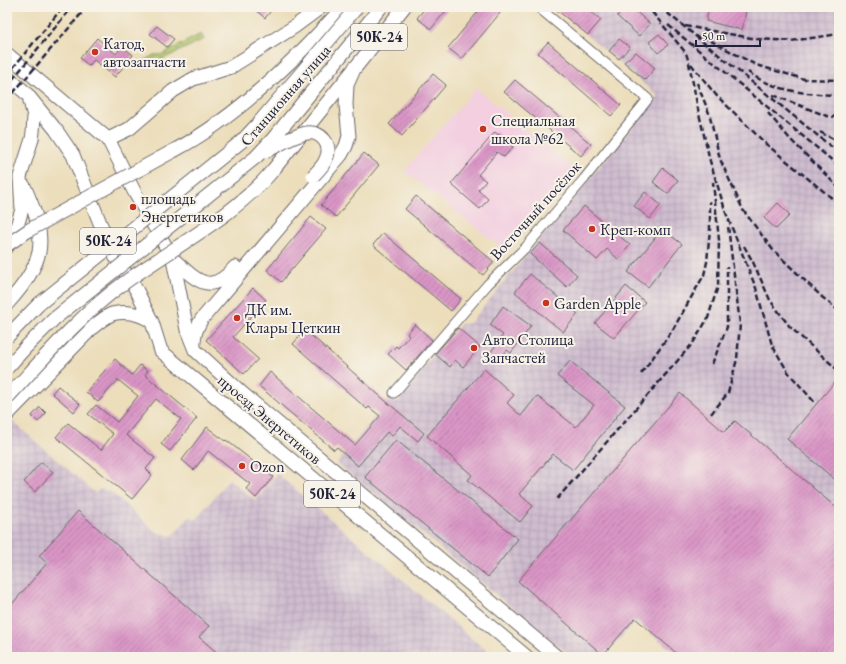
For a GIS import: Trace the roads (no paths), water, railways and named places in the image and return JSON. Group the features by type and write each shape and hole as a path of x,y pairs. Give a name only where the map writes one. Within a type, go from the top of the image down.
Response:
{"main road":[{"path":"7,54 108,139 128,129 173,91 193,79 231,67 294,27 321,7"},
{"path":"7,246 29,230 209,130 283,68 343,7"},
{"name":"Станционная улица","path":"7,337 39,304 223,158 242,141 357,7"},
{"name":"Станционная улица","path":"7,368 54,319 256,156 272,140 381,7"},
{"name":"50К-24","path":"194,348 196,330 201,320 344,150 349,136 346,105 347,86 355,67 404,7"},
{"path":"7,398 76,324 109,294 237,206 256,189 273,170 355,67"},
{"path":"7,77 29,97 34,116 32,139 20,177 22,209 14,237 7,246"},
{"name":"50К-24","path":"29,97 56,130 73,155 115,256 137,291 152,322"},
{"path":"173,259 188,273 204,283 211,284 219,282 228,276 313,176 326,159 328,151 326,142 321,136 314,132 297,136 256,156"},
{"name":"50К-24","path":"108,139 173,259"},
{"path":"7,304 19,291 39,252 39,240 34,207 20,177"},
{"name":"проезд Энергетиков","path":"173,259 187,330 195,350 243,394 557,657"},
{"path":"7,415 93,327 103,319 112,314 124,313 138,314 152,322"},
{"name":"проезд Энергетиков","path":"152,322 161,351 527,657"}],"street":[{"name":"Восточный посёлок","path":"394,393 488,284 526,247 584,179 648,99 538,7"}],"railway":[{"path":"7,75 63,7"},
{"path":"7,86 72,7"},
{"path":"7,100 87,7"},
{"path":"660,7 839,153"},
{"path":"652,12 686,53 710,161 726,213 756,288 772,345 788,372 816,404"},
{"path":"668,25 839,166"},
{"path":"685,26 757,39 791,41 839,34"},
{"path":"702,36 756,65 804,79 839,80"},
{"path":"691,64 716,95 766,144 839,204"},
{"path":"748,72 770,84 792,91 839,95"},
{"path":"697,83 709,113 720,159 743,210 773,250 822,297 839,311"},
{"path":"773,95 827,116 839,117"},
{"path":"768,113 790,139 839,188"},
{"path":"820,132 839,142"},
{"path":"557,499 693,343 708,318 718,286 719,240 713,182"},
{"path":"641,374 672,331 704,275 707,262 710,229 710,201"},
{"path":"711,414 728,393 737,359 740,324 728,226"},
{"path":"744,246 770,300 790,327 839,371"},
{"path":"712,364 727,327 727,267"}],"place":[{"name":"Катод, автозапчасти","path":"95,52"},
{"name":"Специальная школа №62","path":"483,129"},
{"name":"площадь Энергетиков","path":"133,207"},
{"name":"Креп-комп","path":"592,229"},
{"name":"Garden Apple","path":"546,303"},
{"name":"ДК им. Клары Цеткин","path":"237,318"},
{"name":"Авто Столица Запчастей","path":"474,348"},
{"name":"Ozon","path":"242,466"}]}
